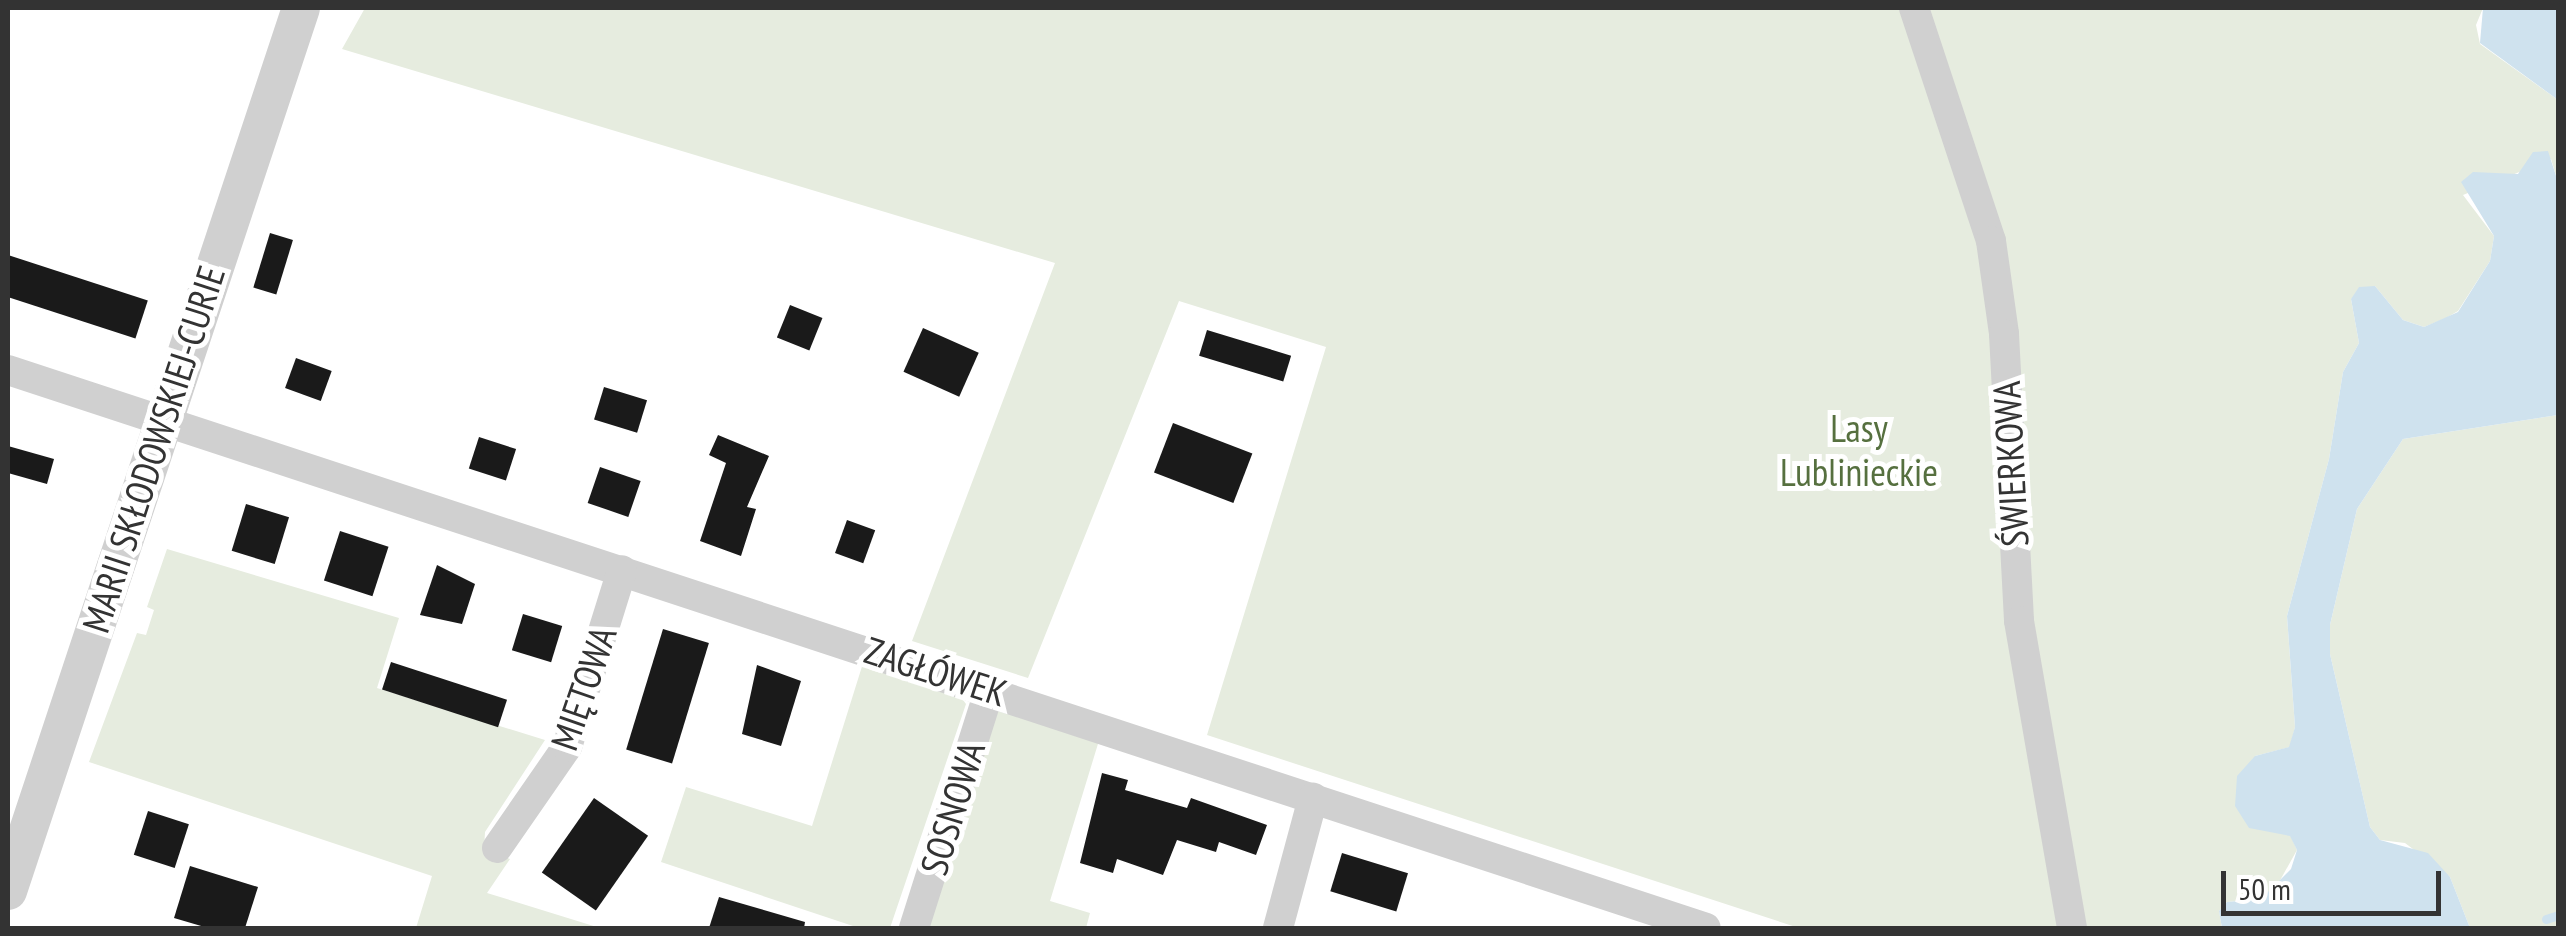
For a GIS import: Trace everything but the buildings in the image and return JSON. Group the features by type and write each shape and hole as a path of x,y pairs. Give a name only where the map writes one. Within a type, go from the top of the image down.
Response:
{"street":[{"name":"MARII SKŁODOWSKIEJ-CURIE","path":"8,891 301,8"},
{"name":"ŚWIERKOWA","path":"1914,8 1991,241 2004,334 2019,621 2072,928"},
{"name":"ZAGŁÓWEK","path":"8,370 990,688 1706,928"},
{"name":"MIĘTOWA","path":"497,848 566,747 622,570"},
{"name":"SOSNOWA","path":"914,928 990,688"},
{"path":"1278,928 1313,798"}],"green space":[{"name":"Lasy Lublinieckie","path":"365,8 2483,8 2476,25 2480,44 2558,100 2558,182 2551,159 2463,195 2494,236 2490,261 2458,311 2446,318 2424,327 2403,320 2375,286 2351,299 2359,343 2343,372 2329,459 2287,616 2295,727 2290,747 2255,756 2297,850 2278,884 2261,899 2227,902 2219,911 2222,928 1799,928 1207,735 1326,347 1179,301 1028,678 912,641 1055,263 342,49"},
{"path":"2558,415 2558,928 2470,928 2450,877 2405,843 2380,840 2370,827 2330,654 2330,625 2357,509 2403,439"},
{"path":"167,549 399,618 377,688 545,740 485,832 484,849 510,859 487,893 600,928 416,928 432,876 89,762 137,633 146,635 154,610 147,607"},
{"path":"864,660 953,686 966,704 890,928 859,928 661,862 686,787 812,826"},
{"path":"1008,704 1101,734 1050,901 1090,913 1086,928 923,928 991,713"}],"water":[{"path":"2483,8 2558,8 2558,100 2480,43"},
{"path":"2548,151 2558,182 2558,415 2403,439 2357,509 2330,625 2330,654 2370,827 2380,840 2428,853 2450,877 2470,928 2222,928 2219,911 2227,902 2261,899 2291,869 2297,850 2290,836 2249,828 2235,806 2237,776 2255,756 2289,747 2295,727 2287,616 2329,459 2343,372 2359,343 2351,299 2359,287 2375,286 2403,320 2424,327 2458,312 2490,261 2494,236 2461,182 2473,172 2518,174 2533,152"}],"waterway":[{"path":"2546,919 2558,915"}]}
